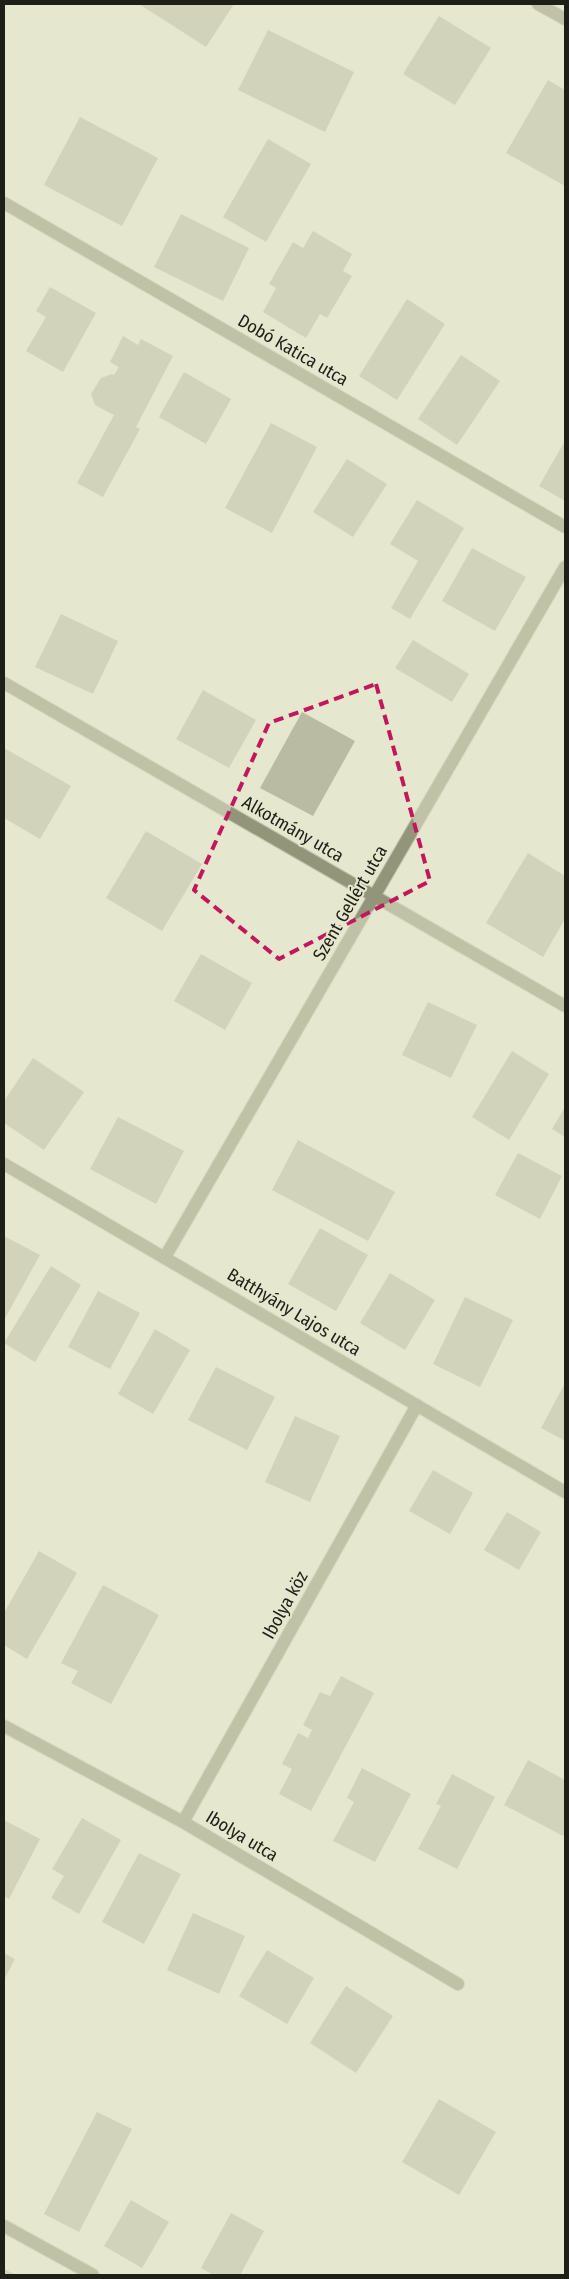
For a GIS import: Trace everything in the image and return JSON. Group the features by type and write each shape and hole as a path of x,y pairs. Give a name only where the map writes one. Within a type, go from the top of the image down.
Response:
{"street":[{"path":"538,4 565,19"},
{"name":"Dobó Katica utca","path":"4,203 565,527"},
{"name":"Szent Gellért utca","path":"165,1257 565,567"},
{"name":"Alkotmány utca","path":"4,683 565,1006"},
{"name":"Batthyány Lajos utca","path":"4,1164 565,1492"},
{"name":"Ibolya köz","path":"183,1822 417,1405"},
{"name":"Ibolya utca","path":"4,1726 183,1822 458,1984"},
{"path":"4,2226 93,2275"}],"highlighted area":[{"path":"376,684 430,881 279,959 194,890 269,723"}],"building":[{"path":"139,4 234,4 206,47"},
{"path":"439,16 491,48 455,105 403,74"},
{"path":"268,30 354,72 325,132 238,90"},
{"path":"548,80 565,90 565,186 506,153"},
{"path":"80,117 158,158 122,226 44,185"},
{"path":"268,139 311,164 266,242 223,217"},
{"path":"181,214 249,248 223,301 154,267"},
{"path":"313,231 352,254 343,271 352,276 327,318 320,314 306,338 263,312 276,288 269,284 293,242 303,248"},
{"path":"50,287 96,313 63,372 26,351 46,317 36,311"},
{"path":"407,299 445,324 397,400 359,376"},
{"path":"123,336 138,345 141,339 173,356 136,427 140,429 103,497 77,483 114,415 95,405 91,394 101,378 114,375 119,367 110,362"},
{"path":"461,355 500,381 457,445 418,419"},
{"path":"184,372 231,399 206,444 159,417"},
{"path":"271,423 317,447 272,533 225,508"},
{"path":"565,441 565,501 539,486"},
{"path":"347,459 387,484 353,537 313,512"},
{"path":"417,500 464,528 410,619 391,608 418,561 390,544"},
{"path":"472,548 526,577 495,631 442,601"},
{"path":"61,614 118,641 93,694 35,667"},
{"path":"413,640 469,674 452,702 395,668"},
{"path":"203,690 256,720 229,768 176,739"},
{"path":"302,712 355,741 313,816 260,788"},
{"path":"4,748 71,786 40,839 4,818"},
{"path":"146,831 202,864 162,931 106,898"},
{"path":"528,853 565,876 565,919 543,957 486,923"},
{"path":"201,954 252,983 225,1030 174,1001"},
{"path":"428,1002 477,1025 451,1078 402,1055"},
{"path":"512,1051 549,1074 509,1140 472,1117"},
{"path":"33,1058 84,1092 44,1150 4,1123 4,1101"},
{"path":"565,1107 565,1137 552,1129"},
{"path":"118,1117 184,1151 156,1204 90,1169"},
{"path":"298,1140 395,1192 368,1241 272,1190"},
{"path":"518,1153 562,1176 540,1219 495,1195"},
{"path":"320,1228 368,1255 336,1311 288,1284"},
{"path":"4,1236 40,1255 4,1320"},
{"path":"51,1266 81,1285 35,1362 4,1343"},
{"path":"390,1273 435,1300 405,1350 360,1323"},
{"path":"98,1291 140,1313 110,1369 68,1347"},
{"path":"465,1297 513,1320 480,1387 433,1364"},
{"path":"155,1329 190,1350 153,1414 118,1394"},
{"path":"216,1367 275,1397 247,1450 188,1420"},
{"path":"565,1383 565,1441 541,1428"},
{"path":"295,1416 340,1436 310,1502 265,1482"},
{"path":"433,1470 473,1493 450,1534 409,1511"},
{"path":"507,1512 541,1532 519,1570 484,1550"},
{"path":"39,1551 77,1573 27,1659 4,1645 4,1613"},
{"path":"103,1585 159,1615 111,1704 71,1683 78,1671 61,1663"},
{"path":"341,1676 374,1693 311,1811 279,1794 292,1769 282,1764 298,1733 308,1738 312,1730 303,1725 320,1692 330,1696"},
{"path":"528,1760 565,1780 565,1833 563,1836 504,1805"},
{"path":"362,1768 411,1794 375,1862 333,1841 354,1802 347,1798"},
{"path":"452,1774 495,1797 457,1869 418,1849 441,1806 436,1804"},
{"path":"82,1818 121,1840 79,1914 51,1898 64,1876 52,1869"},
{"path":"4,1820 40,1839 9,1899 4,1896"},
{"path":"139,1853 181,1874 144,1944 102,1922"},
{"path":"193,1913 245,1936 219,1994 167,1970"},
{"path":"267,1950 314,1978 287,2024 239,1996"},
{"path":"4,1953 15,1959 4,1980"},
{"path":"346,1986 393,2016 356,2073 310,2043"},
{"path":"439,2099 496,2132 459,2195 402,2162"},
{"path":"97,2112 132,2129 79,2232 44,2214"},
{"path":"131,2200 169,2222 142,2268 104,2246"},
{"path":"231,2213 264,2231 240,2275 213,2275 201,2268"},
{"path":"4,2269 16,2275 4,2275"}]}
